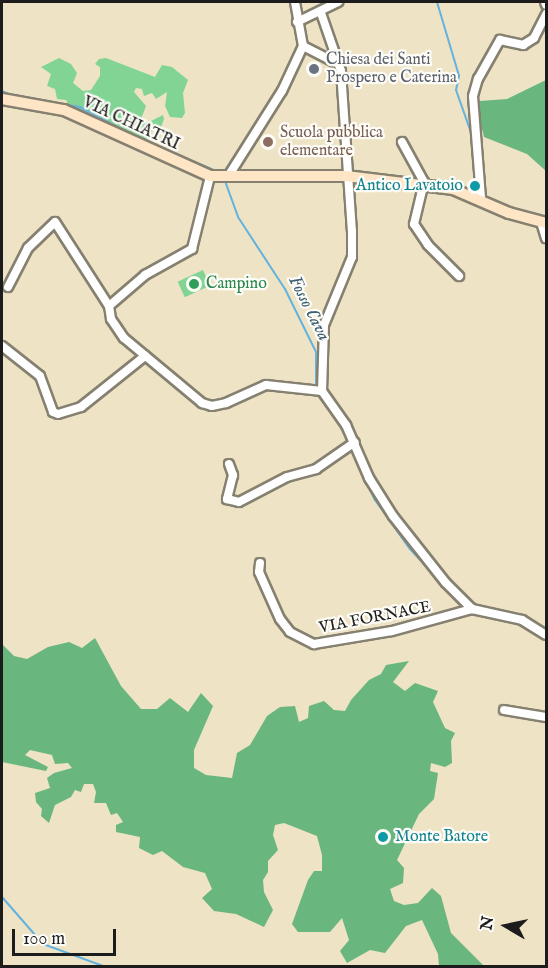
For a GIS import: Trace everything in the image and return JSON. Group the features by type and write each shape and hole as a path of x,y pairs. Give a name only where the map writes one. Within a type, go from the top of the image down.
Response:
{"street":[{"path":"109,306 146,275 192,249 221,176 282,91 303,46 295,2"},
{"path":"297,22 321,13 338,2"},
{"path":"321,13 335,62 341,71 343,85 352,257 340,278 324,325 318,390 353,444 369,478 393,516 424,557 471,610 522,620 546,635"},
{"path":"481,198 473,96 478,79 500,40 523,45 534,38 546,14"},
{"path":"303,46 335,62"},
{"name":"VIA CHIATRI","path":"2,99 74,113 221,176"},
{"path":"402,142 424,185 414,224 428,245 459,276"},
{"path":"221,176 346,176 424,185 481,198 544,223 546,238"},
{"path":"8,287 28,248 55,222 109,306 111,319 124,338 206,405 226,403 266,385 318,390"},
{"path":"2,346 40,376 53,412 58,414 81,407 145,356"},
{"path":"229,464 233,475 226,499 239,502 287,477 316,469 353,444"},
{"name":"VIA FORNACE","path":"260,563 258,568 280,619 290,632 314,644 392,631 471,610"},
{"path":"504,710 546,717"}],"green space":[{"path":"59,58 71,64 77,73 73,83 83,91 91,90 100,76 100,67 95,64 99,59 106,58 155,77 162,65 172,67 188,80 183,93 185,113 182,118 170,117 165,106 167,92 156,99 152,93 144,96 142,89 136,88 134,92 146,106 141,119 147,123 163,115 164,119 160,130 154,128 146,141 70,107 66,100 57,99 55,89 47,86 51,74 41,67"},
{"path":"546,80 546,171 527,154 484,137 479,117 480,101 507,99"},
{"name":"Campino","path":"203,270 210,285 185,297 178,282"},
{"path":"95,638 121,686 141,709 157,709 170,698 188,712 201,693 213,706 194,750 194,768 206,775 232,778 237,753 250,745 267,716 280,707 295,706 299,722 308,718 309,706 324,701 334,710 345,711 351,700 369,680 381,674 386,665 409,661 393,682 405,691 415,683 438,691 433,702 445,728 455,733 451,741 452,763 445,767 431,763 430,771 438,773 434,799 419,814 397,860 404,868 403,883 390,889 394,901 404,905 418,903 432,888 441,896 451,933 484,966 439,966 438,954 422,920 406,926 385,953 370,950 347,963 340,951 349,940 342,918 330,932 298,932 292,924 308,880 314,871 322,871 322,855 317,836 284,823 275,825 273,835 278,850 268,861 268,872 263,880 264,892 273,910 264,927 236,914 214,911 202,898 212,889 205,873 183,867 162,851 153,855 139,848 140,837 116,832 116,825 123,822 117,813 111,815 106,803 94,803 96,792 93,784 84,784 81,792 75,790 71,797 55,805 49,823 41,816 42,809 36,802 35,793 50,788 47,778 54,773 72,768 68,763 55,764 52,755 30,750 25,755 48,767 46,771 2,762 2,644 14,656 27,659 48,647 69,642 82,648"}],"waterway":[{"path":"437,2 459,76 456,90 473,138"},
{"name":"Fosso Cava","path":"2,91 13,96"},
{"name":"Fosso Cava","path":"18,97 80,107 144,141"},
{"name":"Fosso Cava","path":"166,150 221,173"},
{"name":"Fosso Cava","path":"225,181 238,217 285,289 316,352 316,388"},
{"name":"Fosso Cava","path":"317,394 344,430"},
{"name":"Fosso Cava","path":"365,479 375,500 410,549 451,593"},
{"name":"Fosso Cava","path":"509,621 532,630"},
{"path":"2,897 43,944 103,966"}],"place":[{"name":"Chiesa dei Santi Prospero e Caterina","path":"314,69"},
{"name":"Scuola pubblica elementare","path":"268,142"},
{"name":"Antico Lavatoio","path":"475,186"},
{"name":"Campino","path":"194,284"},
{"name":"Monte Batore","path":"383,837"}]}
